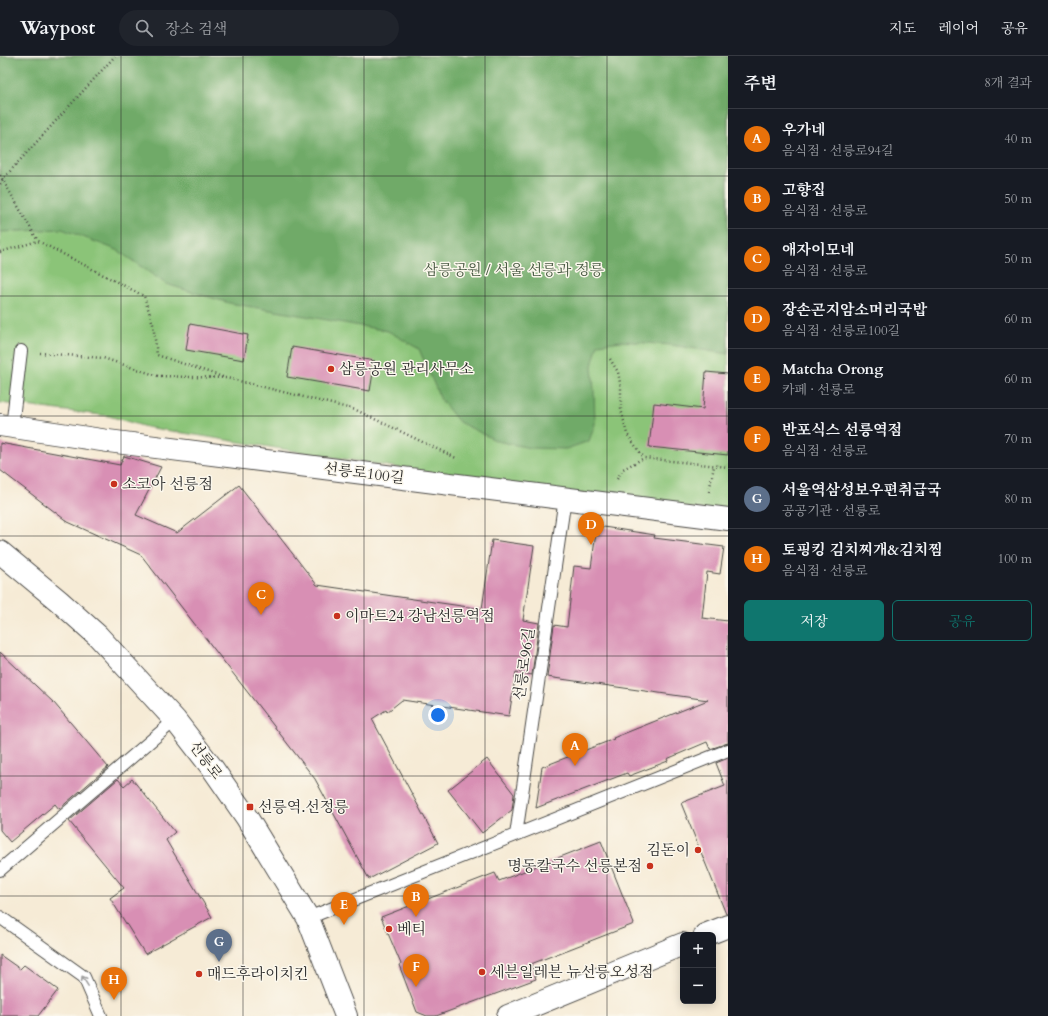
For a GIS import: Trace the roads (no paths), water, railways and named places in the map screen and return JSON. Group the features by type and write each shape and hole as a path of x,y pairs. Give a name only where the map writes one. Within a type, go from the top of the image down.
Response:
{"street":[{"name":"선릉로100길","path":"6,426 728,519"},
{"name":"선릉로","path":"0,552 98,636 176,720 213,769 247,818 308,918 346,1016"},
{"path":"713,932 728,926"},
{"path":"508,1016 680,945"}],"lane":[{"path":"6,426 21,351"},
{"name":"선릉로96길","path":"516,835 564,498"},
{"path":"0,870 176,720"},
{"path":"308,918 728,750"},
{"path":"0,917 84,977 101,1016"}],"place":[{"name":"삼릉공원 관리사무소","path":"331,369"},
{"name":"소코아 선릉점","path":"114,484"},
{"name":"장손곤지암소머리국밥","path":"591,545"},
{"name":"애자이모네","path":"261,615"},
{"name":"이마트24 강남선릉역점","path":"337,616"},
{"name":"우가네","path":"575,766"},
{"name":"선릉역.선정릉","path":"250,807"},
{"name":"김돈이","path":"698,850"},
{"name":"명동칼국수 선릉본점","path":"650,866"},
{"name":"고향집","path":"416,917"},
{"name":"Matcha Orong","path":"344,925"},
{"name":"베티","path":"389,929"},
{"name":"서울역삼성보우편취급국","path":"219,962"},
{"name":"세븐일레븐 뉴선릉오성점","path":"482,972"},
{"name":"매드후라이치킨","path":"199,974"},
{"name":"반포식스 선릉역점","path":"416,987"},
{"name":"토핑킹 김치찌개&김치찜","path":"114,1000"}],"park label":[{"name":"삼릉공원 / 서울 선릉과 정릉","path":"514,270"}]}
